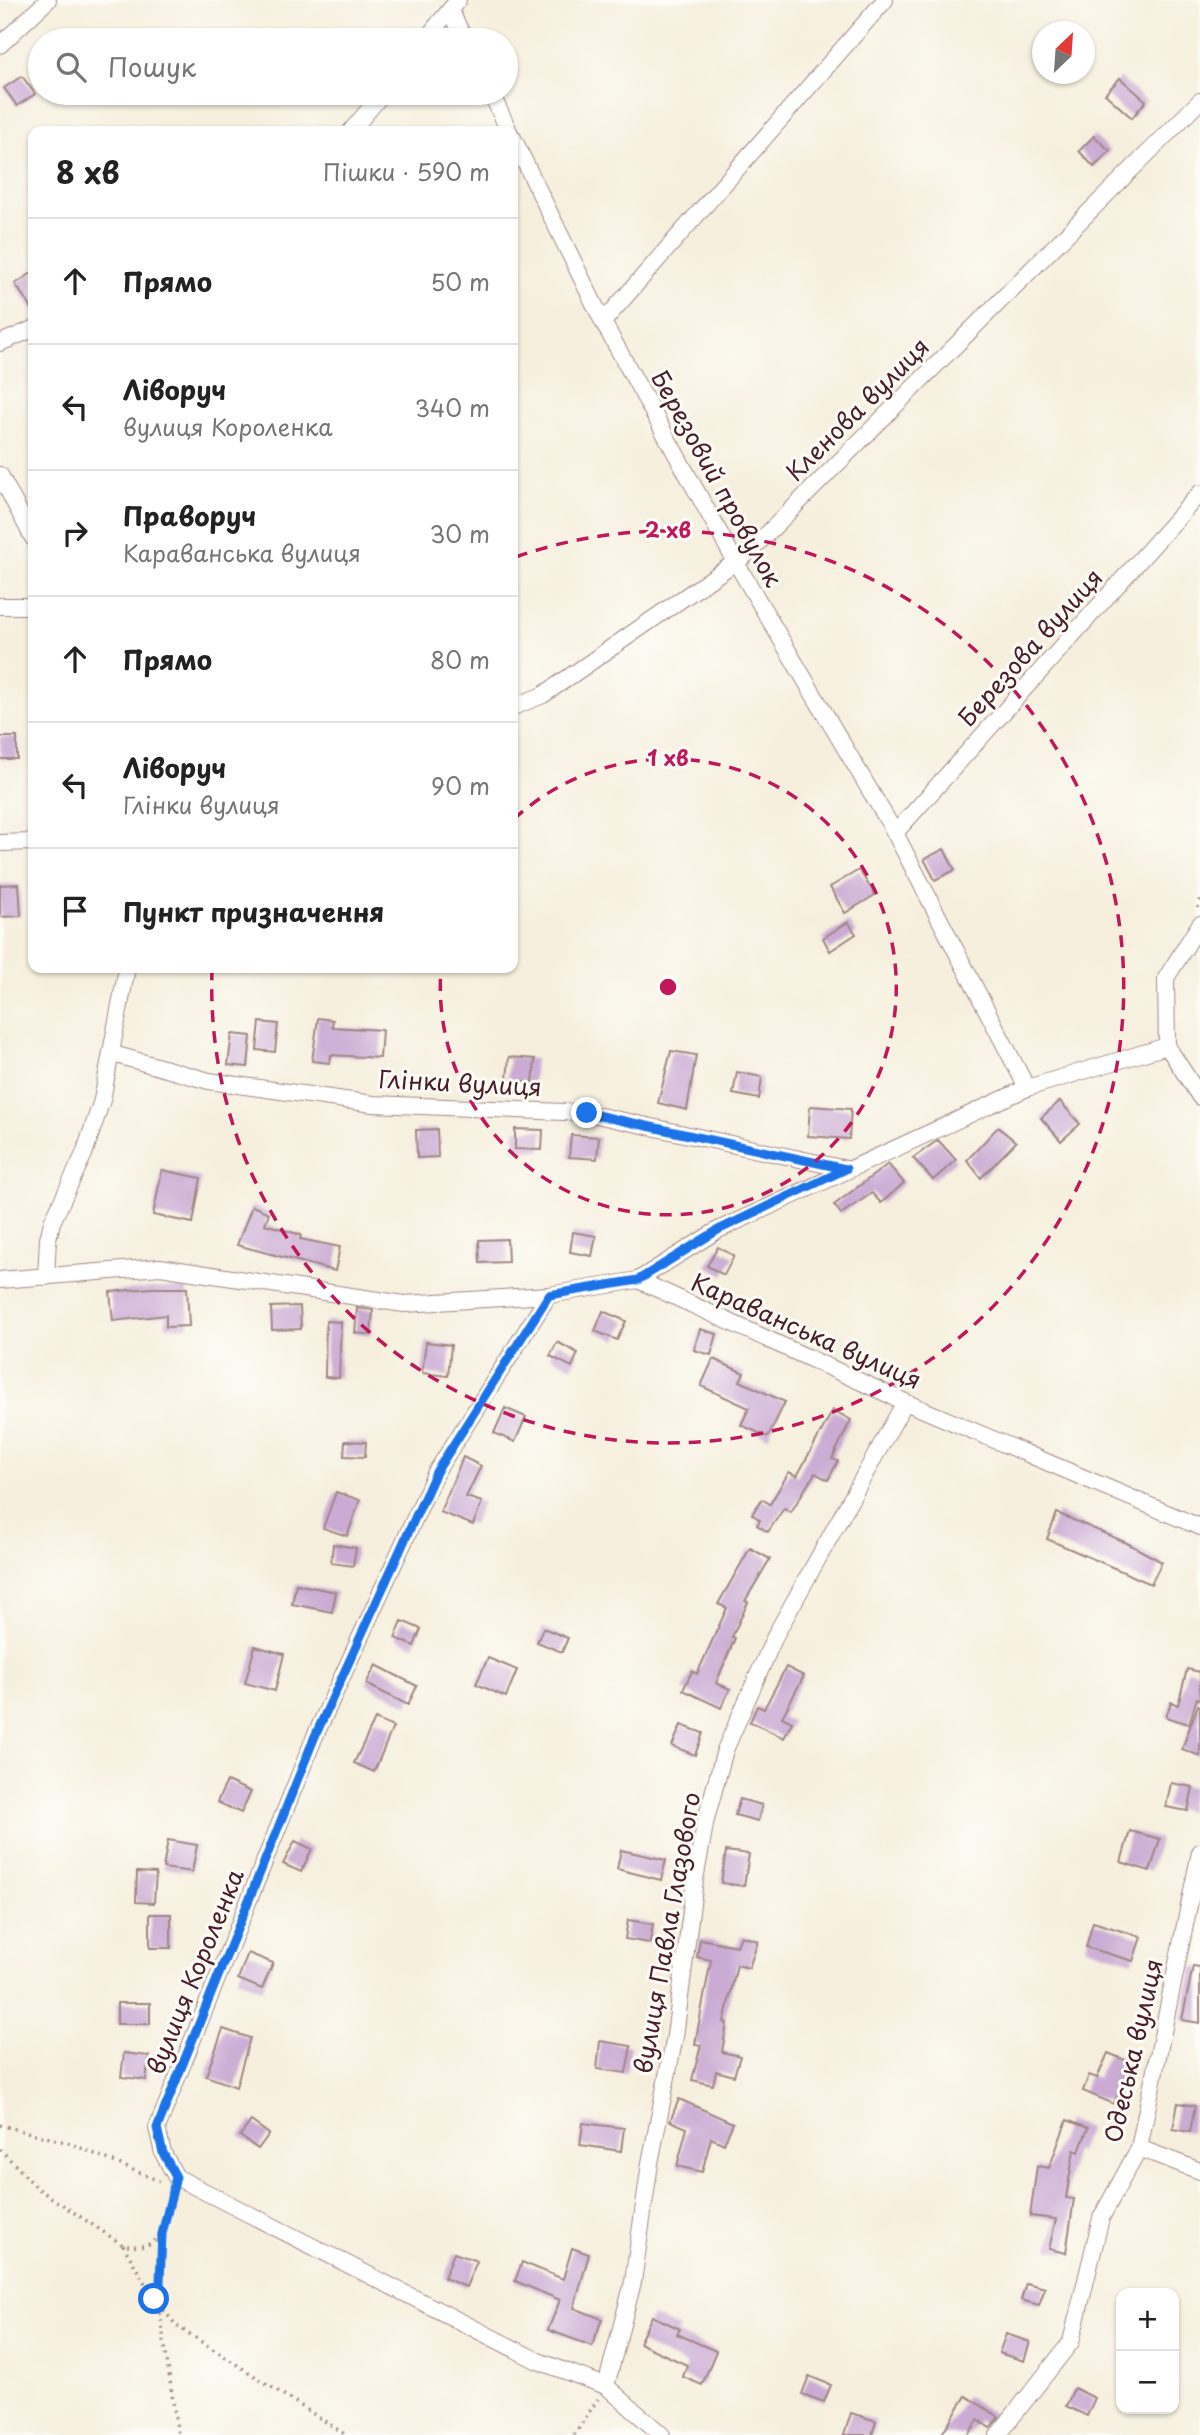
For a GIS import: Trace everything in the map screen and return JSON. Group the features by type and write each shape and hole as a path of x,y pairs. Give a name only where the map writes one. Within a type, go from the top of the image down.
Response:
{"street":[{"path":"0,45 48,0"},
{"path":"603,321 885,0"},
{"path":"435,28 454,5"},
{"path":"454,5 461,28"},
{"name":"Кленова вулиця","path":"518,706 543,695 735,561 1200,101"},
{"path":"355,126 373,105"},
{"path":"497,105 507,126"},
{"name":"Березовий провулок","path":"518,148 603,321 735,561 895,834 1027,1088"},
{"path":"0,343 28,331"},
{"path":"0,475 28,528"},
{"name":"Березова вулиця","path":"895,834 1200,493"},
{"path":"0,606 28,606"},
{"path":"0,843 28,842"},
{"path":"1197,928 1166,978 1167,1045 1200,1097"},
{"path":"46,1277 48,1239 52,1222 84,1154 113,1054 126,973"},
{"path":"0,1280 160,1267 404,1304 549,1295 638,1280 718,1230 1027,1088 1167,1045"},
{"name":"Глінки вулиця","path":"113,1054 209,1081 373,1104 587,1113 846,1169"},
{"name":"Караванська вулиця","path":"638,1280 905,1402 1200,1527"},
{"name":"вулиця Короленка","path":"174,2182 157,2128 315,1736 436,1472 549,1295"},
{"name":"вулиця Павла Глазового","path":"606,2386 633,2282 650,2163 675,2036 695,1880 706,1819 725,1750 776,1634 905,1402"},
{"name":"Одеська вулиця","path":"998,2435 1071,2342 1101,2218 1139,2148 1200,1852"},
{"path":"1139,2148 1200,2171"},
{"path":"174,2182 538,2361 606,2386 662,2435"}],"path":[{"path":"0,2125 69,2143 174,2182 162,2234 159,2306 178,2435"},
{"path":"0,2148 37,2188 123,2245 159,2306 177,2326 346,2435"},
{"path":"123,2245 145,2245 162,2234"},
{"path":"574,2435 606,2386"}],"building":[{"path":"22,76 28,84 28,99 17,106 4,88"},
{"path":"1120,78 1146,101 1132,118 1105,94"},
{"path":"1094,136 1110,151 1094,167 1079,151"},
{"path":"28,275 28,303 15,284"},
{"path":"0,737 17,737 17,759 0,759"},
{"path":"944,849 955,870 935,880 924,859"},
{"path":"859,870 875,895 845,913 830,887"},
{"path":"19,884 21,916 0,917 0,885"},
{"path":"848,922 856,934 830,951 823,938"},
{"path":"318,1018 333,1020 332,1027 382,1030 380,1058 331,1055 330,1063 312,1061"},
{"path":"260,1022 278,1024 275,1052 257,1050"},
{"path":"232,1034 251,1036 248,1067 228,1065"},
{"path":"671,1051 696,1055 687,1110 658,1103"},
{"path":"509,1057 535,1059 533,1083 507,1080"},
{"path":"737,1072 762,1077 759,1099 733,1094"},
{"path":"1060,1101 1080,1124 1061,1141 1041,1118"},
{"path":"810,1106 851,1109 849,1139 808,1136"},
{"path":"998,1127 1016,1142 981,1178 967,1160"},
{"path":"437,1129 438,1157 417,1158 416,1130"},
{"path":"515,1129 543,1130 542,1150 515,1149"},
{"path":"571,1135 599,1137 597,1159 569,1157"},
{"path":"938,1140 956,1160 933,1180 913,1158"},
{"path":"888,1164 904,1183 881,1203 872,1193 841,1214 834,1205"},
{"path":"162,1170 201,1178 193,1223 153,1215"},
{"path":"252,1206 269,1213 265,1224 301,1235 300,1239 340,1247 335,1271 237,1245"},
{"path":"573,1232 596,1236 592,1256 570,1252"},
{"path":"507,1239 508,1262 480,1263 479,1240"},
{"path":"718,1247 734,1256 724,1275 707,1266"},
{"path":"187,1288 189,1326 166,1327 166,1315 113,1321 110,1292"},
{"path":"300,1306 301,1329 272,1330 271,1307"},
{"path":"357,1308 373,1310 371,1335 355,1333"},
{"path":"603,1311 626,1321 617,1340 595,1331"},
{"path":"326,1321 341,1322 339,1378 325,1377"},
{"path":"700,1329 717,1334 711,1355 694,1350"},
{"path":"426,1342 451,1345 448,1376 422,1373"},
{"path":"557,1342 578,1353 572,1367 550,1356"},
{"path":"713,1359 744,1373 740,1381 785,1402 768,1437 741,1425 749,1408 701,1386"},
{"path":"505,1408 526,1417 515,1442 494,1433"},
{"path":"833,1410 851,1420 832,1459 838,1461 828,1480 815,1473 791,1512 784,1508 768,1532 757,1525 760,1520 752,1514 762,1499 770,1504 789,1472 797,1476"},
{"path":"345,1441 366,1442 365,1457 344,1456"},
{"path":"463,1457 481,1466 466,1497 482,1502 473,1525 440,1512"},
{"path":"336,1492 360,1500 347,1536 323,1528"},
{"path":"1057,1513 1127,1543 1162,1562 1151,1584 1047,1539"},
{"path":"333,1544 356,1548 353,1566 331,1563"},
{"path":"750,1548 770,1559 745,1601 748,1602 716,1683 730,1689 721,1708 683,1690 692,1671 697,1674 727,1608 718,1604"},
{"path":"296,1584 336,1592 332,1612 292,1604"},
{"path":"402,1621 421,1629 414,1646 395,1638"},
{"path":"543,1628 568,1638 562,1652 537,1642"},
{"path":"255,1646 284,1654 275,1691 245,1683"},
{"path":"488,1658 517,1670 506,1697 476,1684"},
{"path":"376,1665 417,1686 408,1705 366,1684"},
{"path":"786,1667 804,1676 782,1717 792,1722 784,1738 750,1722 757,1706 764,1709"},
{"path":"1187,1669 1200,1672 1200,1699 1197,1698 1189,1724 1166,1717 1171,1702 1178,1705"},
{"path":"1198,1705 1200,1706 1200,1756 1182,1749"},
{"path":"375,1719 393,1727 374,1772 354,1763"},
{"path":"681,1725 703,1733 695,1755 672,1746"},
{"path":"227,1781 251,1792 241,1813 217,1802"},
{"path":"1171,1783 1193,1787 1188,1811 1166,1807"},
{"path":"740,1799 762,1805 758,1821 735,1815"},
{"path":"1130,1831 1160,1839 1150,1871 1121,1862"},
{"path":"168,1840 197,1845 192,1872 163,1868"},
{"path":"295,1841 312,1849 301,1872 283,1864"},
{"path":"621,1850 666,1860 661,1880 617,1869"},
{"path":"726,1851 749,1854 744,1886 721,1883"},
{"path":"137,1872 156,1873 154,1903 136,1902"},
{"path":"150,1914 171,1914 171,1948 150,1948"},
{"path":"628,1920 653,1924 650,1943 625,1939"},
{"path":"1093,1922 1141,1937 1133,1961 1086,1947"},
{"path":"741,1936 758,1941 749,1968 737,1965 724,2022 727,2023 722,2052 740,2056 734,2076 716,2071 713,2085 692,2080 701,2045 695,2044 711,1960 697,1957 700,1939 737,1946"},
{"path":"248,1953 273,1963 262,1989 238,1979"},
{"path":"1193,1966 1200,1967 1200,2023 1182,2020"},
{"path":"117,2003 150,2003 150,2024 117,2024"},
{"path":"223,2029 250,2038 236,2087 206,2076"},
{"path":"600,2041 631,2046 626,2073 597,2069"},
{"path":"124,2053 149,2056 146,2080 121,2077"},
{"path":"1108,2053 1132,2063 1114,2104 1083,2091 1089,2075 1097,2078"},
{"path":"679,2099 733,2123 724,2144 711,2138 702,2172 677,2166 687,2128 670,2121"},
{"path":"1178,2103 1195,2106 1190,2132 1173,2129"},
{"path":"1067,2120 1088,2128 1079,2152 1074,2150 1066,2198 1074,2199 1066,2253 1049,2249 1056,2219 1030,2216 1037,2166 1049,2168"},
{"path":"251,2121 269,2134 258,2149 240,2136"},
{"path":"583,2123 624,2128 621,2151 580,2145"},
{"path":"572,2248 589,2254 574,2308 602,2319 592,2346 548,2330 560,2300 515,2281 522,2262 563,2279"},
{"path":"454,2253 477,2261 466,2287 444,2278"},
{"path":"1026,2283 1045,2288 1039,2305 1021,2300"},
{"path":"652,2316 680,2329 677,2334 716,2351 702,2385 683,2377 687,2365 639,2343"},
{"path":"1006,2334 1030,2342 1024,2361 999,2353"},
{"path":"809,2376 831,2385 824,2402 802,2394"},
{"path":"1074,2388 1095,2398 1087,2416 1066,2406"},
{"path":"966,2396 999,2417 990,2428 978,2420 968,2435 941,2435"},
{"path":"851,2413 876,2421 872,2435 844,2435"}],"route":[{"path":"154,2299 159,2306 162,2234 176,2177 163,2153 157,2128 315,1736 436,1472 549,1295 638,1280 718,1230 846,1169 587,1113"}]}
